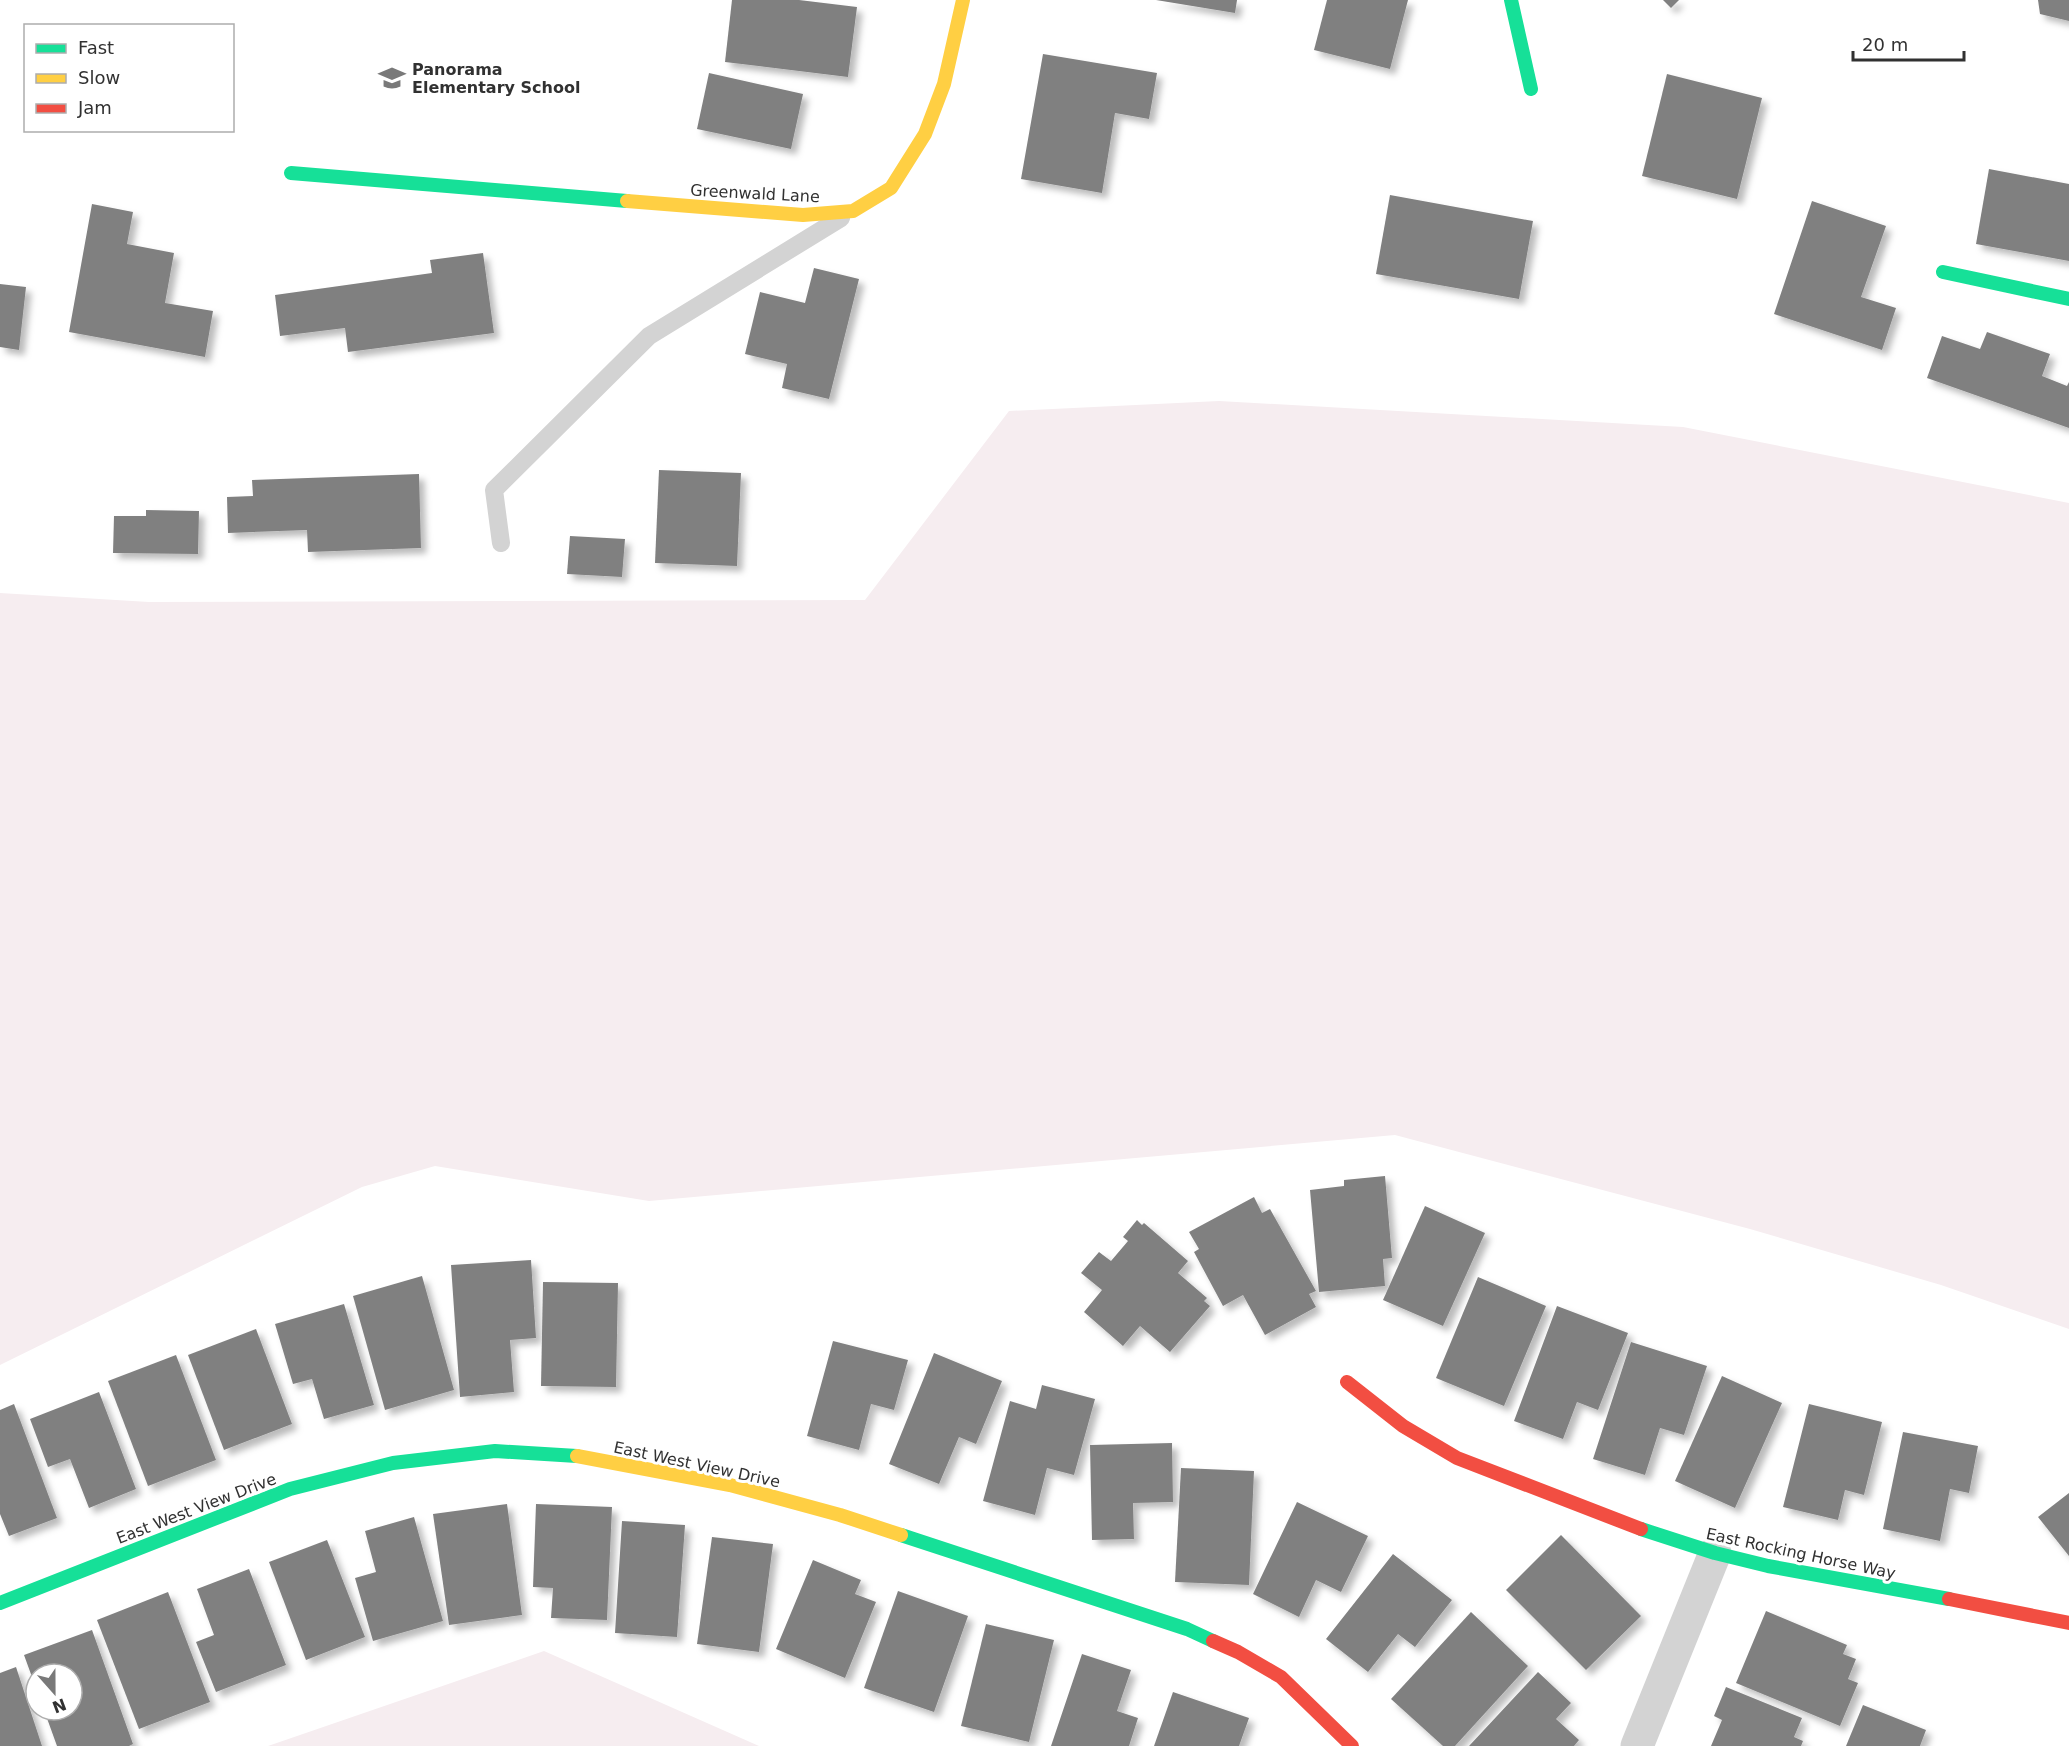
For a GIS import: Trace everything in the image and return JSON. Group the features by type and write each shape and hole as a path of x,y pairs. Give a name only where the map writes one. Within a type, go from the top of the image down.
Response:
{"street":[{"name":"Greenwald Lane","path":"291,173 803,215 853,211 891,188 925,134 944,84 963,0"},
{"path":"1510,0 1531,89"},
{"path":"1943,272 2069,298"},
{"name":"East Rocking Horse Way","path":"1347,1382 1403,1426 1457,1458 1621,1523 1715,1553 1768,1566 2069,1623"},
{"name":"East West View Drive","path":"0,1603 290,1489 359,1471 393,1463 495,1451 586,1456 730,1485 840,1515 1187,1629 1238,1652 1281,1677 1352,1746"},
{"path":"1637,1746 1715,1553"}],"lane":[{"path":"501,543 494,490 649,336 853,211"}],"shaded area":[{"path":"1219,401 1683,427 2069,503 2069,1329 1941,1285 1750,1229 1395,1135 649,1201 435,1166 362,1187 0,1365 0,593 149,602 865,600 1009,411"},
{"path":"544,1651 759,1746 268,1746"}],"building":[{"path":"732,0 799,0 857,7 848,77 725,62"},
{"path":"1156,0 1237,0 1235,13"},
{"path":"1327,0 1408,0 1390,69 1314,50"},
{"path":"1663,0 1679,0 1671,8"},
{"path":"2038,0 2069,0 2069,21 2040,14"},
{"path":"1043,54 1157,73 1149,119 1115,113 1102,193 1021,179"},
{"path":"709,73 803,94 791,149 697,129"},
{"path":"1667,74 1762,98 1737,199 1642,176"},
{"path":"1989,169 2069,184 2069,261 1976,244"},
{"path":"1390,195 1533,221 1519,299 1376,274"},
{"path":"1812,201 1886,226 1861,297 1896,308 1882,350 1774,314"},
{"path":"92,204 133,212 127,244 174,253 165,303 213,311 205,357 69,332"},
{"path":"483,253 494,333 348,352 345,328 280,336 275,295 432,273 430,260"},
{"path":"814,268 859,279 829,399 782,388 787,364 745,354 760,292 805,303"},
{"path":"0,284 26,287 19,350 0,347"},
{"path":"1987,332 2050,354 2042,376 2067,386 2069,382 2069,428 1927,378 1942,336 1980,349"},
{"path":"659,470 741,473 737,566 655,563"},
{"path":"419,474 421,548 308,552 307,530 228,533 227,497 253,496 252,480"},
{"path":"146,510 199,511 198,554 113,553 114,516 146,516"},
{"path":"570,536 625,539 622,577 567,574"},
{"path":"1385,1176 1392,1258 1383,1259 1385,1286 1319,1292 1310,1190 1344,1186 1344,1180"},
{"path":"1254,1197 1262,1213 1270,1209 1316,1291 1309,1294 1316,1307 1265,1335 1243,1295 1223,1306 1194,1252 1199,1249 1189,1232"},
{"path":"1425,1206 1485,1233 1443,1326 1383,1300"},
{"path":"1137,1220 1142,1225 1144,1223 1188,1261 1178,1273 1207,1298 1204,1301 1210,1306 1170,1352 1140,1326 1123,1346 1084,1312 1102,1290 1081,1273 1099,1252 1111,1261 1128,1241 1123,1237"},
{"path":"531,1260 536,1338 510,1340 514,1392 460,1397 451,1265"},
{"path":"422,1276 454,1390 385,1410 353,1296"},
{"path":"1478,1277 1546,1306 1504,1406 1436,1378"},
{"path":"543,1282 618,1283 616,1387 541,1386"},
{"path":"344,1304 374,1405 324,1419 312,1379 293,1384 275,1324"},
{"path":"1557,1306 1628,1333 1598,1410 1577,1402 1563,1439 1514,1421"},
{"path":"256,1329 292,1424 224,1450 188,1355"},
{"path":"833,1341 908,1360 894,1410 871,1404 859,1450 807,1436"},
{"path":"1631,1342 1707,1366 1684,1435 1660,1428 1645,1475 1593,1459"},
{"path":"934,1353 1002,1381 976,1444 959,1437 939,1484 889,1464"},
{"path":"176,1355 216,1460 148,1486 108,1381"},
{"path":"1722,1376 1782,1403 1735,1508 1675,1481"},
{"path":"1042,1385 1095,1399 1074,1475 1047,1468 1035,1515 983,1501 1010,1401 1036,1409"},
{"path":"99,1392 136,1489 89,1508 70,1459 48,1467 30,1419"},
{"path":"14,1404 57,1518 9,1536 0,1514 0,1410"},
{"path":"1809,1404 1882,1422 1864,1495 1845,1490 1838,1520 1783,1507"},
{"path":"1903,1432 1978,1446 1969,1493 1950,1489 1940,1541 1883,1529"},
{"path":"1172,1443 1173,1502 1133,1503 1134,1539 1092,1540 1090,1445"},
{"path":"1181,1468 1254,1471 1249,1585 1175,1582"},
{"path":"2069,1493 2069,1556 2038,1517"},
{"path":"1297,1502 1368,1536 1341,1592 1316,1580 1299,1617 1253,1594"},
{"path":"507,1504 522,1615 449,1625 433,1514"},
{"path":"536,1504 612,1507 607,1620 551,1618 553,1588 533,1587"},
{"path":"414,1517 443,1621 373,1641 355,1578 376,1572 365,1531"},
{"path":"622,1521 685,1525 677,1637 615,1633"},
{"path":"1561,1535 1641,1616 1586,1670 1506,1590"},
{"path":"712,1537 773,1544 759,1652 697,1644"},
{"path":"327,1540 365,1637 306,1660 269,1562"},
{"path":"1393,1554 1452,1600 1415,1647 1398,1634 1368,1672 1326,1639"},
{"path":"813,1560 861,1580 855,1594 876,1602 845,1678 776,1649"},
{"path":"249,1569 286,1665 216,1692 196,1642 214,1635 197,1589"},
{"path":"898,1591 968,1616 934,1712 864,1688"},
{"path":"168,1592 210,1702 139,1729 97,1620"},
{"path":"1766,1611 1847,1645 1843,1654 1856,1659 1848,1679 1858,1683 1840,1726 1736,1683"},
{"path":"1471,1612 1528,1666 1455,1746 1443,1746 1391,1699"},
{"path":"986,1624 1054,1640 1029,1742 961,1726"},
{"path":"92,1630 133,1744 129,1746 57,1746 48,1722 84,1722 84,1662 27,1662 24,1655"},
{"path":"1082,1654 1131,1670 1117,1711 1138,1718 1129,1746 1051,1746"},
{"path":"16,1667 24,1691 24,1722 34,1722 42,1746 0,1746 0,1673"},
{"path":"1538,1672 1571,1703 1556,1719 1579,1740 1574,1746 1469,1746"},
{"path":"1726,1687 1802,1718 1794,1737 1803,1741 1801,1746 1711,1746 1722,1720 1714,1716"},
{"path":"1173,1692 1249,1718 1239,1746 1154,1746"},
{"path":"1863,1705 1926,1730 1920,1746 1846,1746"}],"traffic: fast":[{"path":"1511,0 1531,89"},
{"path":"291,173 627,201"},
{"path":"1943,272 2069,299"},
{"path":"0,1603 290,1489 393,1463 495,1451 577,1456"},
{"path":"1641,1529 1715,1553 1768,1566 1949,1599"},
{"path":"901,1535 1187,1629 1213,1641"}],"traffic: slow":[{"path":"627,201 803,215 853,211 891,188 925,134 944,84 963,0"},
{"path":"577,1456 730,1485 840,1515 901,1535"}],"traffic: jam":[{"path":"1347,1382 1403,1426 1457,1458 1641,1529"},
{"path":"1949,1599 2069,1623"},
{"path":"1213,1641 1238,1652 1281,1677 1352,1746"}],"place":[{"name":"Panorama Elementary School","path":"392,78"}]}
